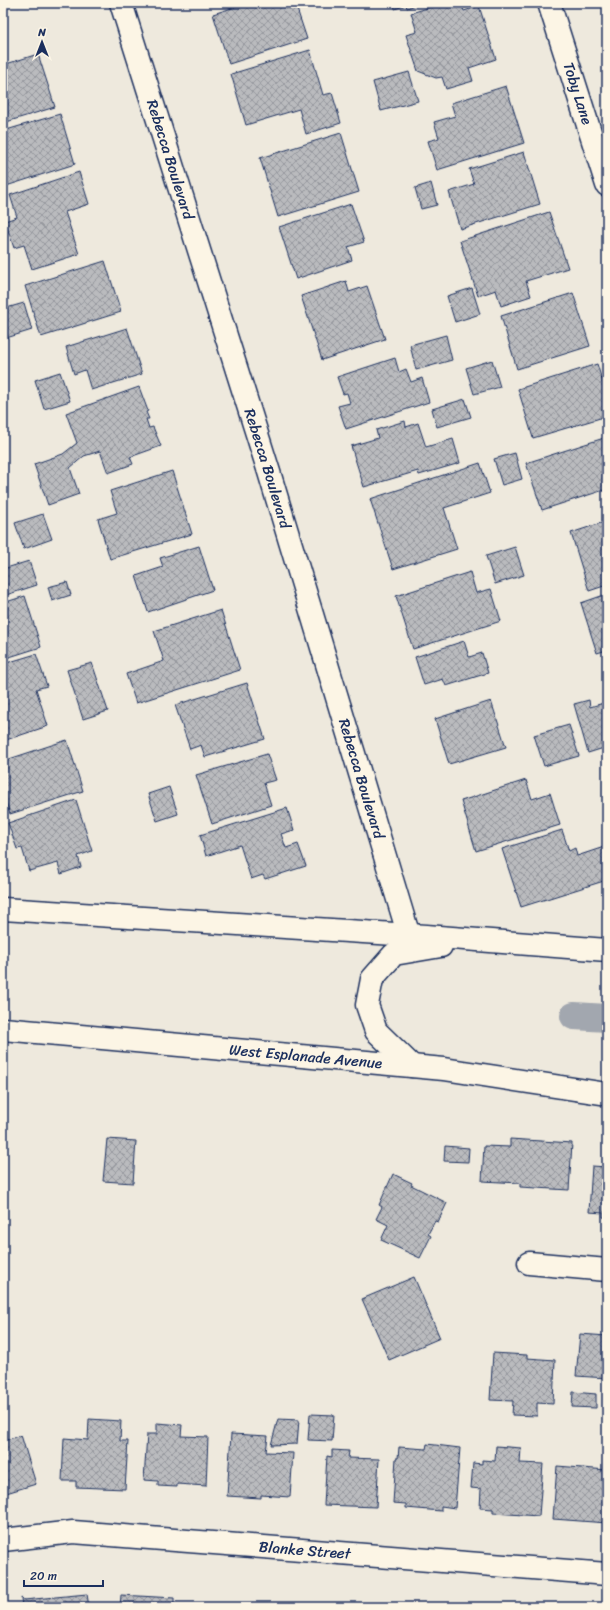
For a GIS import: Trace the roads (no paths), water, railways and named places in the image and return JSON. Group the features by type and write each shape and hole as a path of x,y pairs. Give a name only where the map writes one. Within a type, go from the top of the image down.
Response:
{"street":[{"name":"Rebecca Boulevard","path":"121,3 269,472 409,936"},
{"name":"Toby Lane","path":"549,3 607,184"},
{"path":"3,909 607,950"},
{"path":"412,1066 376,1031 367,1005 372,980 394,954 476,940"},
{"name":"West Esplanade Avenue","path":"3,1029 444,1069 607,1094"},
{"path":"528,1263 607,1270"},
{"name":"Blanke Street","path":"3,1540 73,1532 607,1574"}],"waterway":[{"path":"574,1016 607,1018"}]}
